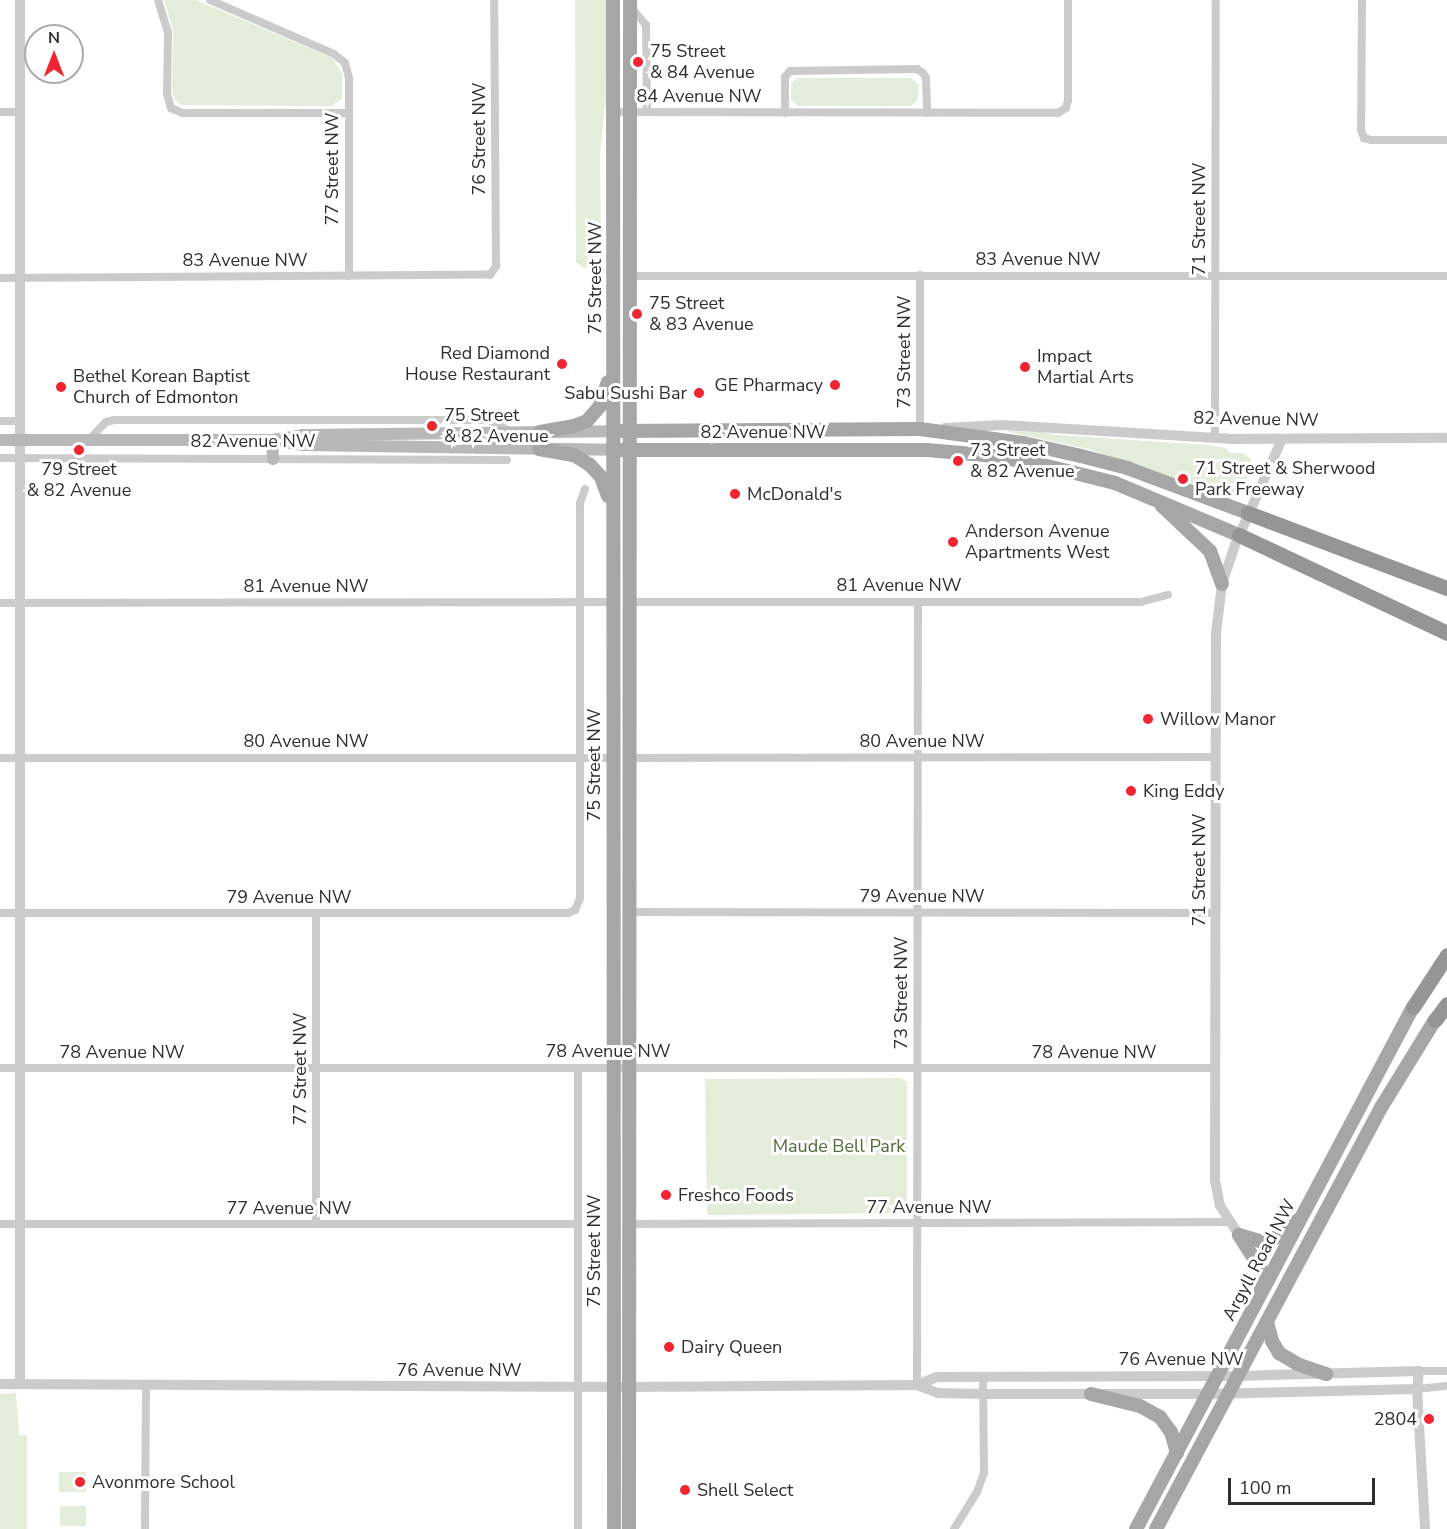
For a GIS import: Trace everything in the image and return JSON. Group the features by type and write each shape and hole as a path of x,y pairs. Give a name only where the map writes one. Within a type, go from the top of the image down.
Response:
{"highway":[{"path":"1248,513 1447,588"},
{"path":"1239,535 1447,633"},
{"path":"1413,1007 1447,955"},
{"path":"1435,1020 1447,1004"}],"main road":[{"name":"75 Street NW","path":"613,0 612,1387 614,1529"},
{"name":"75 Street NW","path":"629,1529 630,3"},
{"path":"540,432 574,426 587,421 595,414 604,397 612,365"},
{"name":"82 Avenue NW","path":"0,440 272,440 303,435 920,429 1023,443 1081,456 1127,468 1248,513"},
{"path":"272,440 273,459"},
{"name":"82 Avenue NW","path":"272,440 303,446 957,452 1035,463 1095,477 1152,497 1239,535"},
{"path":"539,449 574,455 595,470 606,486 612,523"},
{"path":"1152,497 1209,551 1222,584"},
{"name":"Argyll Road NW","path":"1136,1529 1413,1007"},
{"name":"Argyll Road NW","path":"1156,1529 1382,1106 1435,1020"},
{"path":"1239,1235 1259,1241 1270,1240 1302,1217"},
{"path":"1239,1235 1261,1270 1261,1295"},
{"path":"1267,1322 1272,1341 1279,1353 1297,1364 1326,1374"},
{"path":"1091,1394 1140,1406 1160,1417 1171,1432 1177,1453"}],"street":[{"path":"20,0 22,603 20,1384"},
{"path":"158,0 168,32 167,94 171,108 182,113 349,113"},
{"name":"77 Street NW","path":"210,0 334,54 345,63 349,78 349,276"},
{"name":"76 Street NW","path":"490,275 496,266 494,0"},
{"name":"84 Avenue NW","path":"613,112 1058,113 1066,108 1068,0"},
{"name":"71 Street NW","path":"1215,438 1216,0"},
{"path":"1362,0 1361,130 1364,138 1447,140"},
{"name":"75 Street NW","path":"630,3 646,25 646,112"},
{"name":"84 Avenue NW","path":"785,113 785,77 790,70 917,69 923,72 926,78 927,113"},
{"path":"0,112 21,112"},
{"name":"83 Avenue NW","path":"0,278 490,275"},
{"name":"73 Street NW","path":"920,275 920,429"},
{"name":"83 Avenue NW","path":"629,276 1447,276"},
{"name":"82 Avenue NW","path":"89,440 106,422 114,420 490,420 497,421 511,432"},
{"path":"0,421 21,421"},
{"name":"82 Avenue NW","path":"920,429 1003,425 1215,438 1447,438"},
{"name":"71 Street NW","path":"1239,1235 1220,1206 1216,1187 1216,633 1222,584 1248,513 1282,439"},
{"name":"82 Avenue NW","path":"0,458 507,460"},
{"name":"75 Street NW","path":"577,908 580,898 580,503 585,489"},
{"name":"81 Avenue NW","path":"628,602 1141,602 1168,595"},
{"name":"81 Avenue NW","path":"0,603 612,602"},
{"name":"73 Street NW","path":"917,1385 918,602"},
{"name":"80 Avenue NW","path":"628,758 1216,757"},
{"name":"80 Avenue NW","path":"0,758 613,758"},
{"name":"79 Avenue NW","path":"0,913 568,913 577,908"},
{"name":"79 Avenue NW","path":"628,912 1215,913"},
{"name":"77 Street NW","path":"316,913 316,1224"},
{"name":"78 Avenue NW","path":"0,1068 1216,1068"},
{"name":"75 Street NW","path":"578,1068 578,1529"},
{"name":"77 Avenue NW","path":"628,1224 1229,1222"},
{"name":"77 Avenue NW","path":"0,1224 577,1224"},
{"path":"1419,1371 1417,1389 1425,1529"},
{"name":"76 Avenue NW","path":"917,1385 937,1377 1238,1376 1447,1371"},
{"path":"954,1529 977,1492 984,1473 983,1377"},
{"name":"76 Avenue NW","path":"0,1384 612,1387 917,1385 938,1393 984,1394 1229,1394 1417,1389 1447,1386"},
{"path":"145,1529 146,1384"}],"green space":[{"path":"164,0 196,0 332,58 342,73 342,99 331,106 181,105 172,93 173,30"},
{"path":"575,0 607,0 606,97 600,153 601,268 596,269 584,268 576,262"},
{"path":"798,78 911,78 919,85 918,99 912,106 798,106 791,100 791,86"},
{"path":"1005,431 1207,445 1226,448 1229,453 1243,453 1250,458 1253,466 1244,489 1232,499 1088,449"},
{"name":"Maude Bell Park","path":"902,1078 907,1083 907,1207 903,1213 707,1215 705,1079"},
{"path":"16,1393 19,1435 27,1435 27,1529 0,1529 0,1394"},
{"path":"59,1472 86,1472 86,1492 59,1492"},
{"path":"60,1506 86,1506 86,1526 60,1526"}],"place":[{"name":"75 Street & 84 Avenue","path":"638,62"},
{"name":"75 Street & 83 Avenue","path":"637,314"},
{"name":"Red Diamond House Restaurant","path":"562,364"},
{"name":"Impact Martial Arts","path":"1025,367"},
{"name":"GE Pharmacy","path":"835,385"},
{"name":"Bethel Korean Baptist Church of Edmonton","path":"61,387"},
{"name":"Sabu Sushi Bar","path":"699,393"},
{"name":"75 Street & 82 Avenue","path":"432,426"},
{"name":"79 Street & 82 Avenue","path":"79,450"},
{"name":"73 Street & 82 Avenue","path":"958,461"},
{"name":"71 Street & Sherwood Park Freeway","path":"1183,479"},
{"name":"McDonald's","path":"735,494"},
{"name":"Anderson Avenue Apartments West","path":"953,542"},
{"name":"Willow Manor","path":"1148,719"},
{"name":"King Eddy","path":"1131,791"},
{"name":"Freshco Foods","path":"666,1195"},
{"name":"Dairy Queen","path":"669,1347"},
{"name":"2804","path":"1429,1419"},
{"name":"Avonmore School","path":"80,1482"},
{"name":"Shell Select","path":"685,1490"}]}
